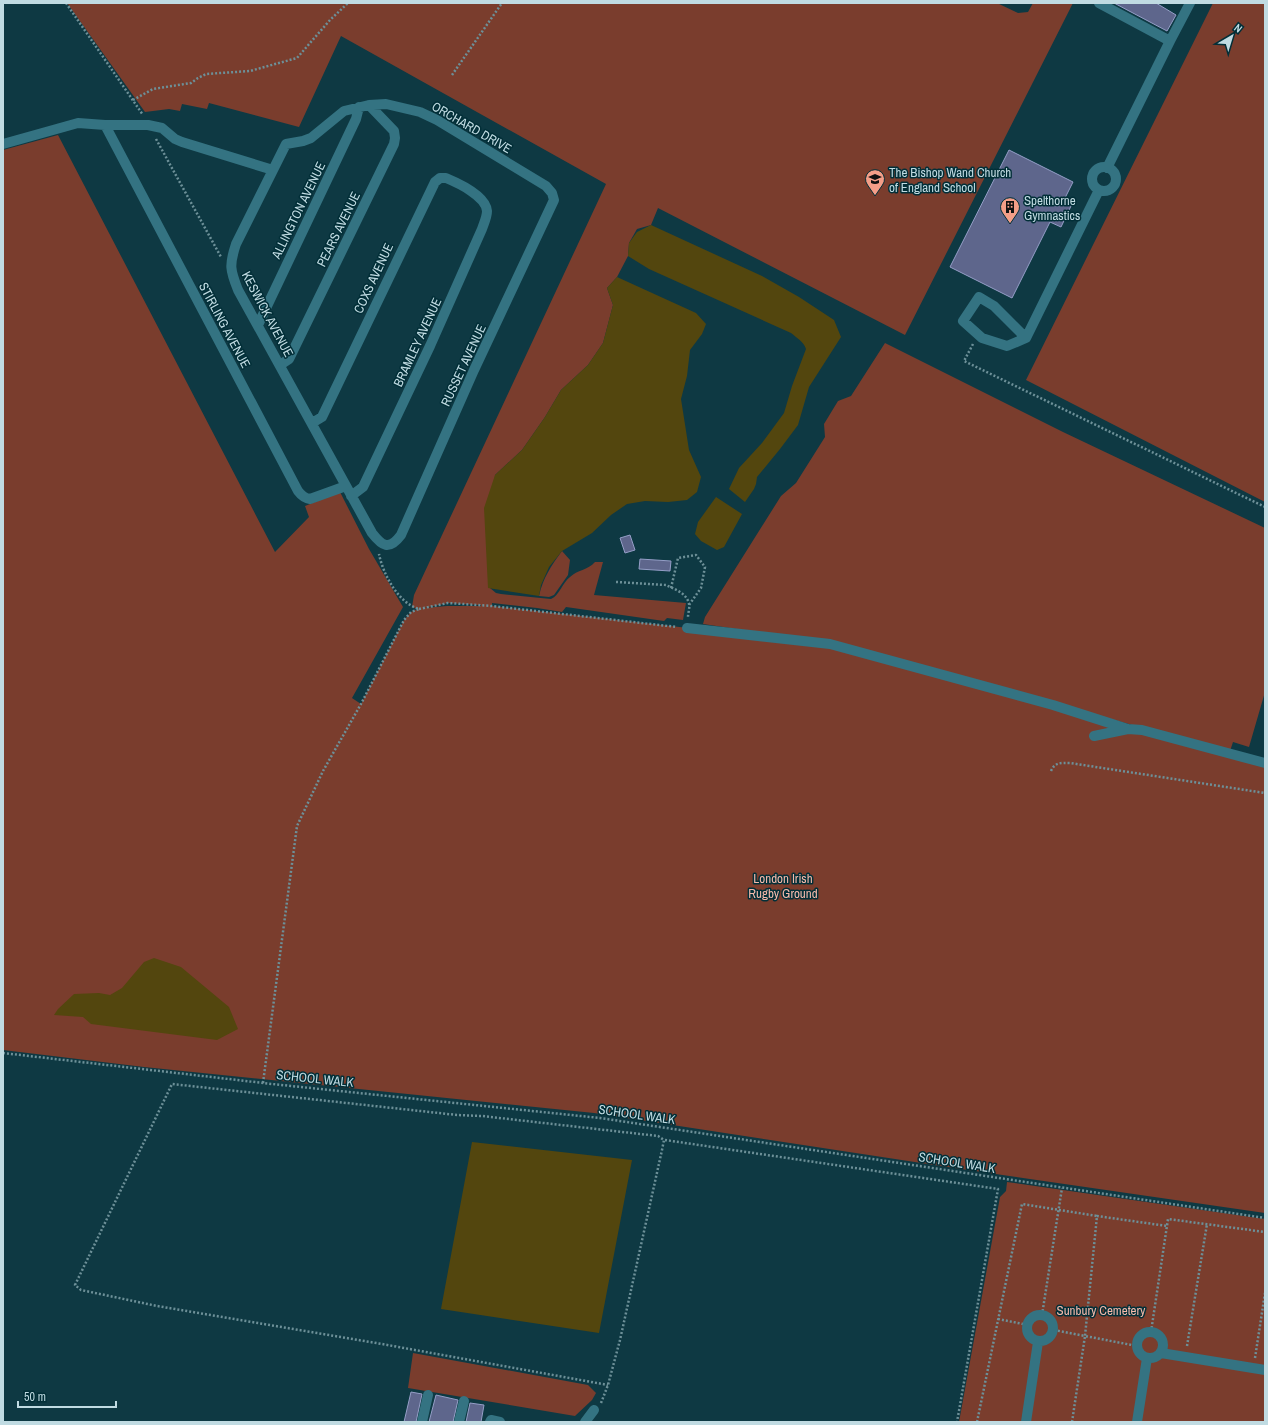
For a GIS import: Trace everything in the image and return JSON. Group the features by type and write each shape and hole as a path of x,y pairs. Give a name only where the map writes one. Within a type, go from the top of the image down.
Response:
{"lane":[{"path":"1099,3 1170,41"},
{"path":"1107,168 1190,3"},
{"name":"ORCHARD DRIVE","path":"364,106 392,105 426,114 546,186 552,193"},
{"name":"KESWICK AVENUE","path":"364,106 344,111 311,138 286,144 236,244 231,258 232,274 351,496 378,542 391,546"},
{"name":"ALLINGTON AVENUE","path":"258,325 356,119 364,106"},
{"name":"PEARS AVENUE","path":"280,365 289,359 394,144 394,131 364,106"},
{"path":"3,144 78,123 105,125 148,125 162,128 175,139 182,142 273,170"},
{"name":"STIRLING AVENUE","path":"105,125 298,491 310,499 346,486"},
{"path":"1100,168 1107,168 1114,172 1116,180 1115,184 1110,189 1100,190 1094,184 1094,174 1100,168"},
{"name":"COXS AVENUE","path":"312,423 322,417 435,182 440,178 446,178 476,194"},
{"path":"1026,338 994,306 979,297 963,321 982,338 1007,346 1026,338 1100,190"},
{"name":"RUSSET AVENUE","path":"391,546 401,535 474,370 552,208 554,200 552,193"},
{"name":"BRAMLEY AVENUE","path":"351,496 363,487 430,346 482,229 487,211 486,205 476,194"},
{"path":"687,628 830,644 1053,705 1128,729 1142,730 1265,763"},
{"path":"1094,736 1128,729"},
{"path":"1042,1315 1049,1318 1053,1324 1054,1330 1050,1337 1045,1341 1038,1342 1032,1339 1028,1333 1028,1325 1030,1320 1036,1316 1042,1315"},
{"path":"1151,1332 1158,1334 1163,1341 1163,1350 1155,1358 1147,1358 1140,1353 1137,1346 1139,1338 1142,1334 1151,1332"},
{"path":"1026,1422 1038,1342"},
{"path":"1161,1353 1265,1370"},
{"path":"1137,1422 1147,1358"},
{"path":"422,1422 428,1395"},
{"path":"459,1422 464,1401"},
{"path":"585,1422 594,1410"},
{"path":"490,1422 491,1420 500,1422"}],"path":[{"path":"66,3 133,100 223,262"},
{"path":"133,100 153,88 191,83 206,74 250,70 297,58 330,20 348,3"},
{"path":"452,74 502,3"},
{"path":"978,334 964,361 1265,507"},
{"path":"379,553 381,565 396,592 412,607 419,609"},
{"path":"672,588 678,558 696,555 705,567 701,588 689,605"},
{"path":"263,1083 298,826 324,771 361,704 404,620 411,612 448,603 492,606 687,628 689,605 684,594 666,585 616,582"},
{"path":"1051,771 1053,767 1059,763 1070,763 1265,793"},
{"name":"SCHOOL WALK","path":"3,1053 263,1083 600,1118 1265,1218"},
{"path":"608,1385 382,1344 157,1306 81,1290 75,1285 172,1084 658,1136 664,1140 998,1189 957,1422"},
{"path":"594,1410 601,1403 608,1385 620,1340 664,1140"},
{"path":"1042,1315 1062,1188"},
{"path":"977,1422 1022,1204 1167,1226"},
{"path":"1072,1422 1084,1336 1097,1216"},
{"path":"1151,1332 1168,1218 1265,1232"},
{"path":"1185,1357 1207,1224"},
{"path":"1253,1369 1265,1294"},
{"path":"998,1319 1028,1325"},
{"path":"1054,1330 1137,1346"}],"green space":[{"name":"London Irish Rugby Ground","path":"67,3 997,3 1018,13 1028,12 1033,3 1073,3 905,335 658,208 651,225 637,229 629,243 628,256 617,277 607,288 613,305 603,343 588,365 561,390 545,417 522,450 495,475 490,588 496,593 501,594 551,599 557,595 567,580 573,575 589,567 595,562 603,562 594,595 686,603 683,620 667,618 664,621 566,607 562,612 492,603 492,606 830,644 1265,763 1265,1213 941,1166 594,1113 144,1067 3,1050 3,150 58,135 275,552 309,517 305,506 340,492 369,549 403,607 352,698 361,704 404,620 411,612 418,609 412,607 414,595 606,184 341,36 299,127 209,103 207,109 182,104 180,111 169,109 145,112","holes":["448,603 481,606 424,608"]},
{"path":"1213,3 1265,3 1265,502 1026,380"},
{"path":"885,343 1063,432 1265,528 1265,692 1249,747 1233,742 1230,751 876,653 703,624 705,617 781,496 796,483 825,437 824,424 838,401 851,396"},
{"path":"562,551 570,560 568,575 554,595 549,597 539,596 548,572"},
{"name":"Sunbury Cemetery","path":"1007,1182 1265,1219 1265,1422 959,1422 1000,1197 1006,1191"},
{"path":"413,1353 588,1385 596,1393 592,1400 575,1416 408,1388"}],"shaded area":[{"path":"651,225 762,276 799,297 834,320 841,337 809,387 798,425 757,477 754,489 745,502 729,489 739,468 762,443 784,413 792,386 806,349 802,342 791,333 649,269 628,256 629,243 637,232"},
{"path":"617,277 696,313 706,324 702,334 690,350 687,376 681,399 689,450 701,477 697,492 687,500 668,502 645,501 627,504 611,515 592,533 562,551 549,567 541,585 539,596 488,588 484,508 495,475 522,450 545,417 561,390 588,365 603,343 613,305 607,288"},
{"path":"716,497 742,514 724,547 717,550 701,541 695,534 698,522"},
{"path":"154,958 181,967 229,1007 238,1029 217,1040 91,1024 83,1017 54,1015 58,1009 74,994 99,993 110,995 122,988 144,962"},
{"path":"472,1142 632,1160 599,1333 441,1309"}],"building":[{"path":"1114,3 1156,3 1176,15 1167,31"},
{"name":"Spelthorne Gymnastics","path":"1009,150 1073,182 1064,200 1072,204 1061,227 1050,222 1012,298 950,267"},
{"path":"630,535 635,550 625,553 620,538"},
{"path":"640,559 671,561 670,571 639,569"},
{"path":"411,1392 422,1394 416,1422 404,1422"},
{"path":"436,1395 458,1400 453,1422 429,1422"},
{"path":"470,1403 484,1405 481,1422 466,1422"}],"place":[{"name":"The Bishop Wand Church of England School","path":"875,196"},
{"name":"Spelthorne Gymnastics","path":"1010,224"}]}
